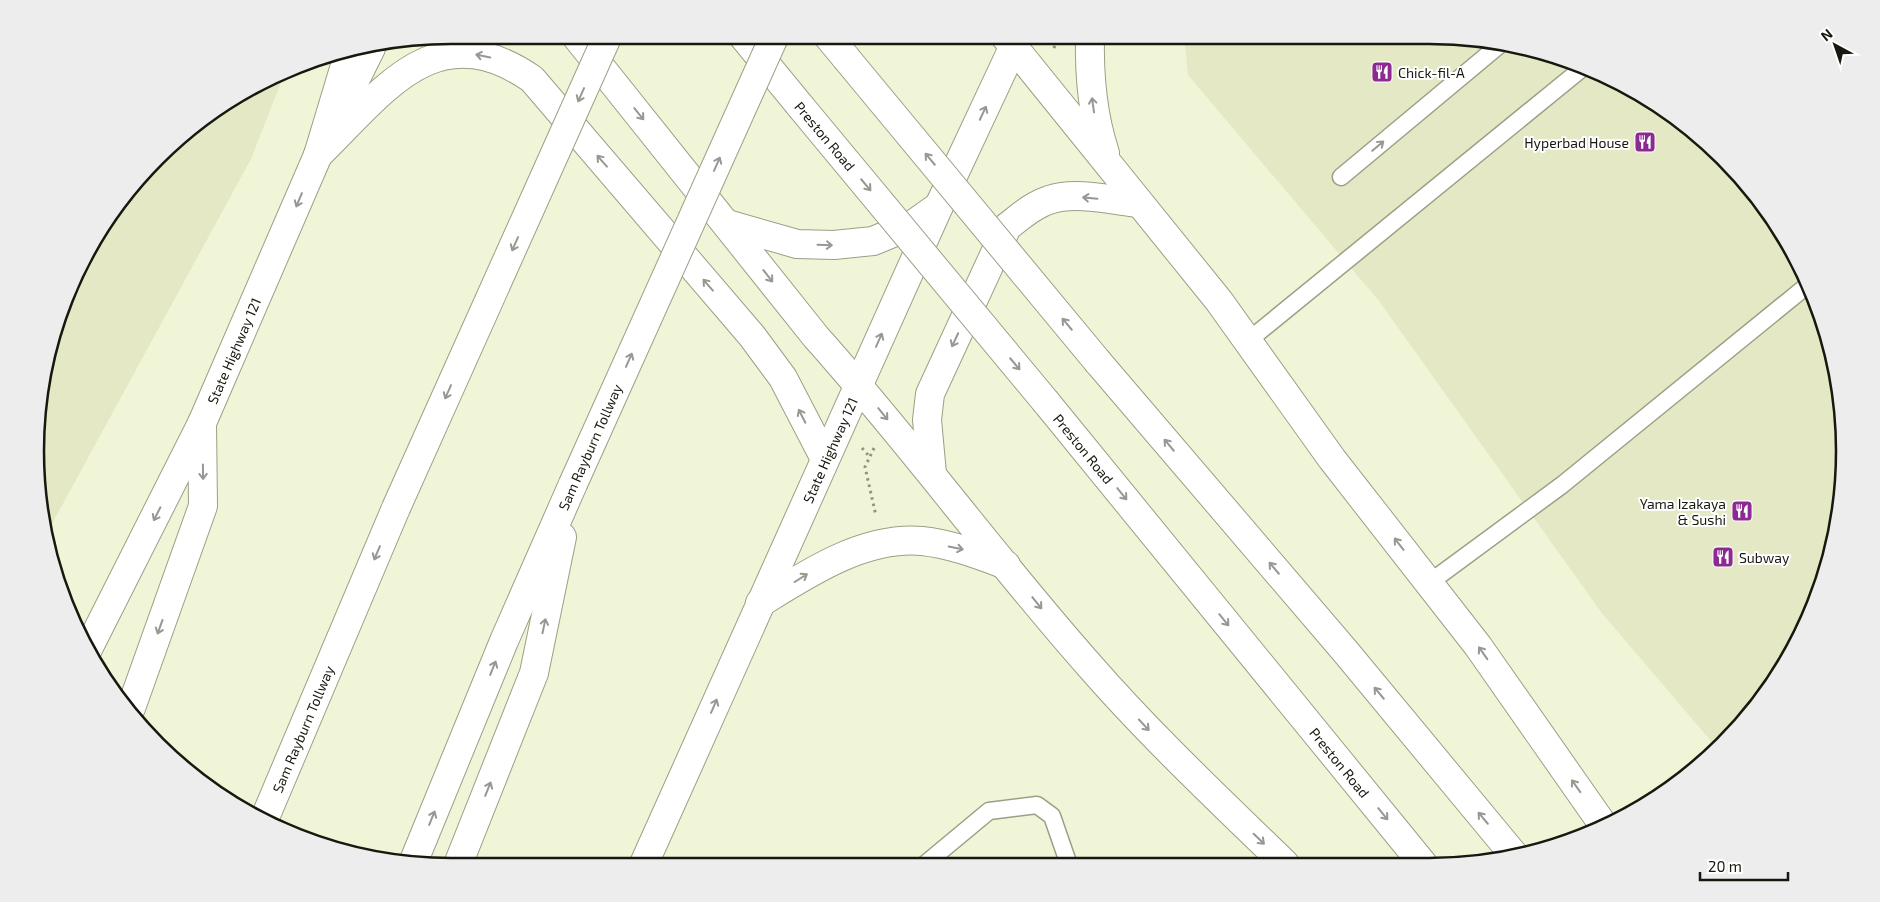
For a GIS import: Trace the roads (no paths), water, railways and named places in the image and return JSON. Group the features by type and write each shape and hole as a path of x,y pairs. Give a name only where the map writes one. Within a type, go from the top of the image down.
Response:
{"main road":[{"path":"582,44 816,337 859,384 1088,665 1166,748 1279,858"},
{"name":"Sam Rayburn Tollway","path":"267,814 396,508 604,44"},
{"name":"Preston Road","path":"749,44 1046,402 1418,858"},
{"name":"Sam Rayburn Tollway","path":"416,856 504,641 771,44"},
{"path":"835,44 1098,362 1345,651 1510,850"},
{"name":"State Highway 121","path":"647,858 1010,44"},
{"path":"1016,44 1110,169 1249,340 1332,458 1478,646 1600,820"},
{"path":"1090,44 1091,86 1096,127 1110,169"},
{"name":"State Highway 121","path":"92,643 202,423 318,156 369,53"},
{"path":"318,156 402,73 429,58 451,54 473,54 494,58 514,67 532,79 752,336 783,378 825,459"},
{"path":"318,156 347,58"},
{"path":"932,474 927,420 930,394 1007,227 1027,211 1050,199 1084,196 1138,203"},
{"path":"727,224 797,244 834,245 873,241 912,225 939,206"},
{"path":"132,703 203,506 202,423"},
{"path":"461,858 534,673 573,484"},
{"path":"760,604 813,570 842,556 882,544 921,541 963,550 1006,565"}],"lane":[{"path":"1341,177 1494,49"},
{"path":"1249,340 1578,72"},
{"path":"1429,583 1562,485 1802,289"},
{"path":"932,858 989,811 1037,805 1052,816 1067,858"}],"place":[{"name":"Chick-fil-A","path":"1382,72"},
{"name":"Hyperbad House","path":"1645,142"},
{"name":"Yama Izakaya & Sushi","path":"1742,511"},
{"name":"Subway","path":"1723,557"}]}
